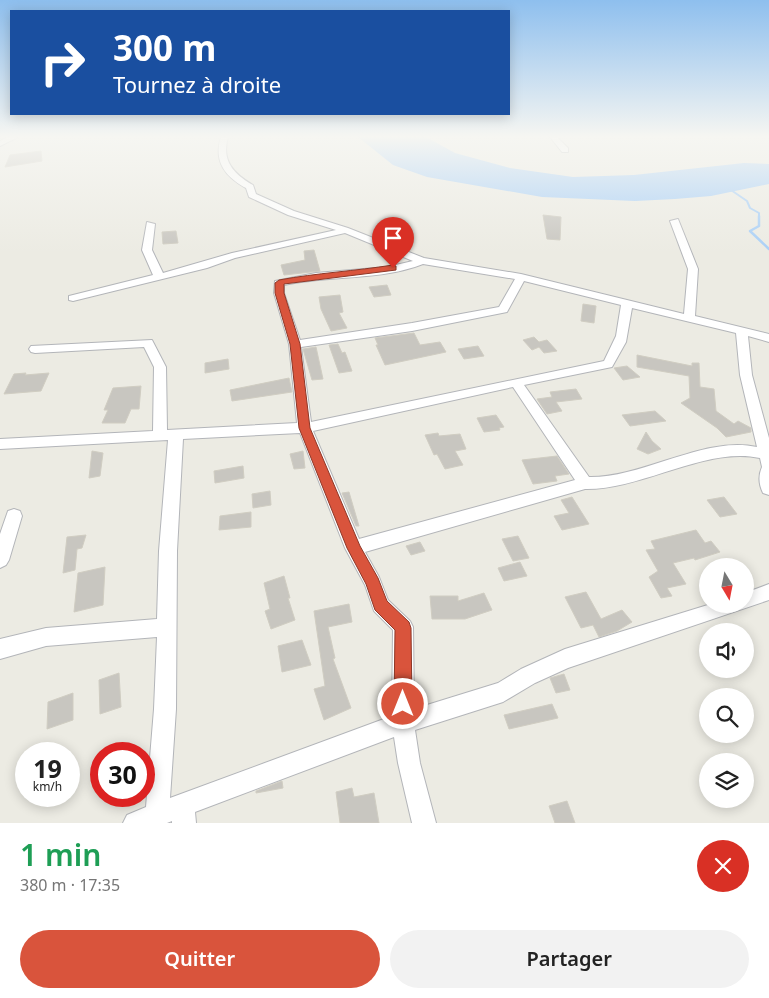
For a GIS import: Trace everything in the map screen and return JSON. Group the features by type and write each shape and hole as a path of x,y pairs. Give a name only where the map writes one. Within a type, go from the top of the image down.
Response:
{"street":[{"path":"232,175 250,188 252,195 291,213 345,230 422,261 521,277 769,338"},
{"path":"675,221 693,268 694,284 689,319"},
{"path":"150,224 146,240 147,250 160,276"},
{"path":"73,298 203,266 232,256 345,230"},
{"path":"422,261 403,267 359,273 321,275 279,283 279,293 295,344 305,428 354,548 373,583 381,605 403,628 403,723 409,763 424,823"},
{"path":"295,344 412,327 503,310 521,277"},
{"path":"0,444 305,428 608,364 619,349 624,331 627,304"},
{"path":"742,332 746,375 768,461 769,489"},
{"path":"35,349 148,343 160,367 171,479 165,709 157,814"},
{"path":"516,382 584,483"},
{"path":"354,548 584,483 611,482 698,457 751,450 768,461"},
{"path":"0,560 14,516"},
{"path":"754,598 769,592"},
{"path":"135,823 157,814 183,814 403,723 502,692 528,676 564,659 709,613"},
{"path":"0,649 46,637 166,627"}],"water":[{"path":"422,175 573,177 769,175 769,184 711,196 635,201 542,197"}],"building":[{"path":"543,215 561,217 560,240 547,239"},
{"path":"176,231 178,243 163,244 162,232"},
{"path":"314,250 320,271 284,275 281,265 305,260 304,251"},
{"path":"387,285 391,295 374,297 369,287"},
{"path":"340,295 343,312 339,313 347,328 331,331 321,309 319,297"},
{"path":"583,304 596,306 594,323 581,321"},
{"path":"414,333 420,345 440,342 446,352 385,365 375,338"},
{"path":"534,337 539,342 547,340 557,351 544,353 539,347 532,350 523,340"},
{"path":"338,344 342,353 345,352 352,371 339,373 329,345"},
{"path":"478,346 484,356 464,359 458,349"},
{"path":"316,347 323,379 312,380 303,349"},
{"path":"637,355 692,366 692,363 699,363 700,387 714,389 716,411 734,424 738,421 751,428 751,432 726,437 717,428 681,403 690,398 689,376 637,367"},
{"path":"228,359 229,369 205,373 205,363"},
{"path":"627,366 640,377 623,380 614,368"},
{"path":"26,373 25,375 49,373 41,391 4,394 14,374"},
{"path":"289,378 292,392 232,401 230,390"},
{"path":"141,386 139,409 131,409 125,423 102,423 108,410 104,410 113,388"},
{"path":"576,389 582,399 556,402 562,411 547,414 537,399 552,397 550,392"},
{"path":"655,411 666,421 630,426 622,415"},
{"path":"496,415 504,427 499,428 500,430 484,432 477,418"},
{"path":"646,432 661,449 648,454 637,449"},
{"path":"438,433 439,436 460,434 466,449 455,451 463,465 445,469 437,454 434,455 425,435"},
{"path":"92,451 103,453 100,476 89,478"},
{"path":"303,451 305,468 294,469 290,454"},
{"path":"557,456 569,474 555,476 557,481 533,484 522,460"},
{"path":"243,466 244,478 215,483 214,471"},
{"path":"270,491 271,505 253,508 252,494"},
{"path":"349,492 359,526 356,526 342,493"},
{"path":"572,497 589,524 562,530 554,516 569,513 561,500"},
{"path":"724,497 737,514 720,517 707,500"},
{"path":"251,512 251,527 219,530 220,516"},
{"path":"696,530 705,543 711,541 720,552 695,560 694,558 673,563 686,584 667,588 672,596 661,598 649,577 658,571 646,550 655,549 651,541"},
{"path":"86,535 82,548 77,549 75,570 63,573 67,537"},
{"path":"518,536 529,558 513,561 502,539"},
{"path":"420,542 425,551 411,555 406,546"},
{"path":"520,562 527,576 504,581 498,568"},
{"path":"105,567 103,605 74,612 78,573"},
{"path":"284,576 295,620 271,629 265,611 270,609 264,583"},
{"path":"586,592 601,619 622,610 632,622 617,631 599,637 593,625 581,628 565,597"},
{"path":"484,593 492,610 465,619 432,619 430,596 458,596 458,601"},
{"path":"349,604 352,622 328,627 335,658 333,659 351,708 324,720 314,689 325,686 314,611"},
{"path":"302,640 311,665 282,672 278,646"},
{"path":"119,673 121,707 100,714 99,680"},
{"path":"564,674 570,690 556,693 550,678"},
{"path":"73,693 73,720 47,729 48,702"},
{"path":"552,704 558,718 509,729 504,715"},
{"path":"282,781 283,788 256,793 256,791"},
{"path":"352,788 354,797 374,793 379,823 340,823 336,792"},
{"path":"567,801 575,823 555,823 549,806"}],"waterway":[{"path":"728,188 747,201 750,208 759,213 759,226 750,231 769,249"}],"route":[{"path":"393,268 359,273 321,275 279,283 279,293 295,344 305,428 354,548 373,583 381,605 403,628 403,704"}]}
